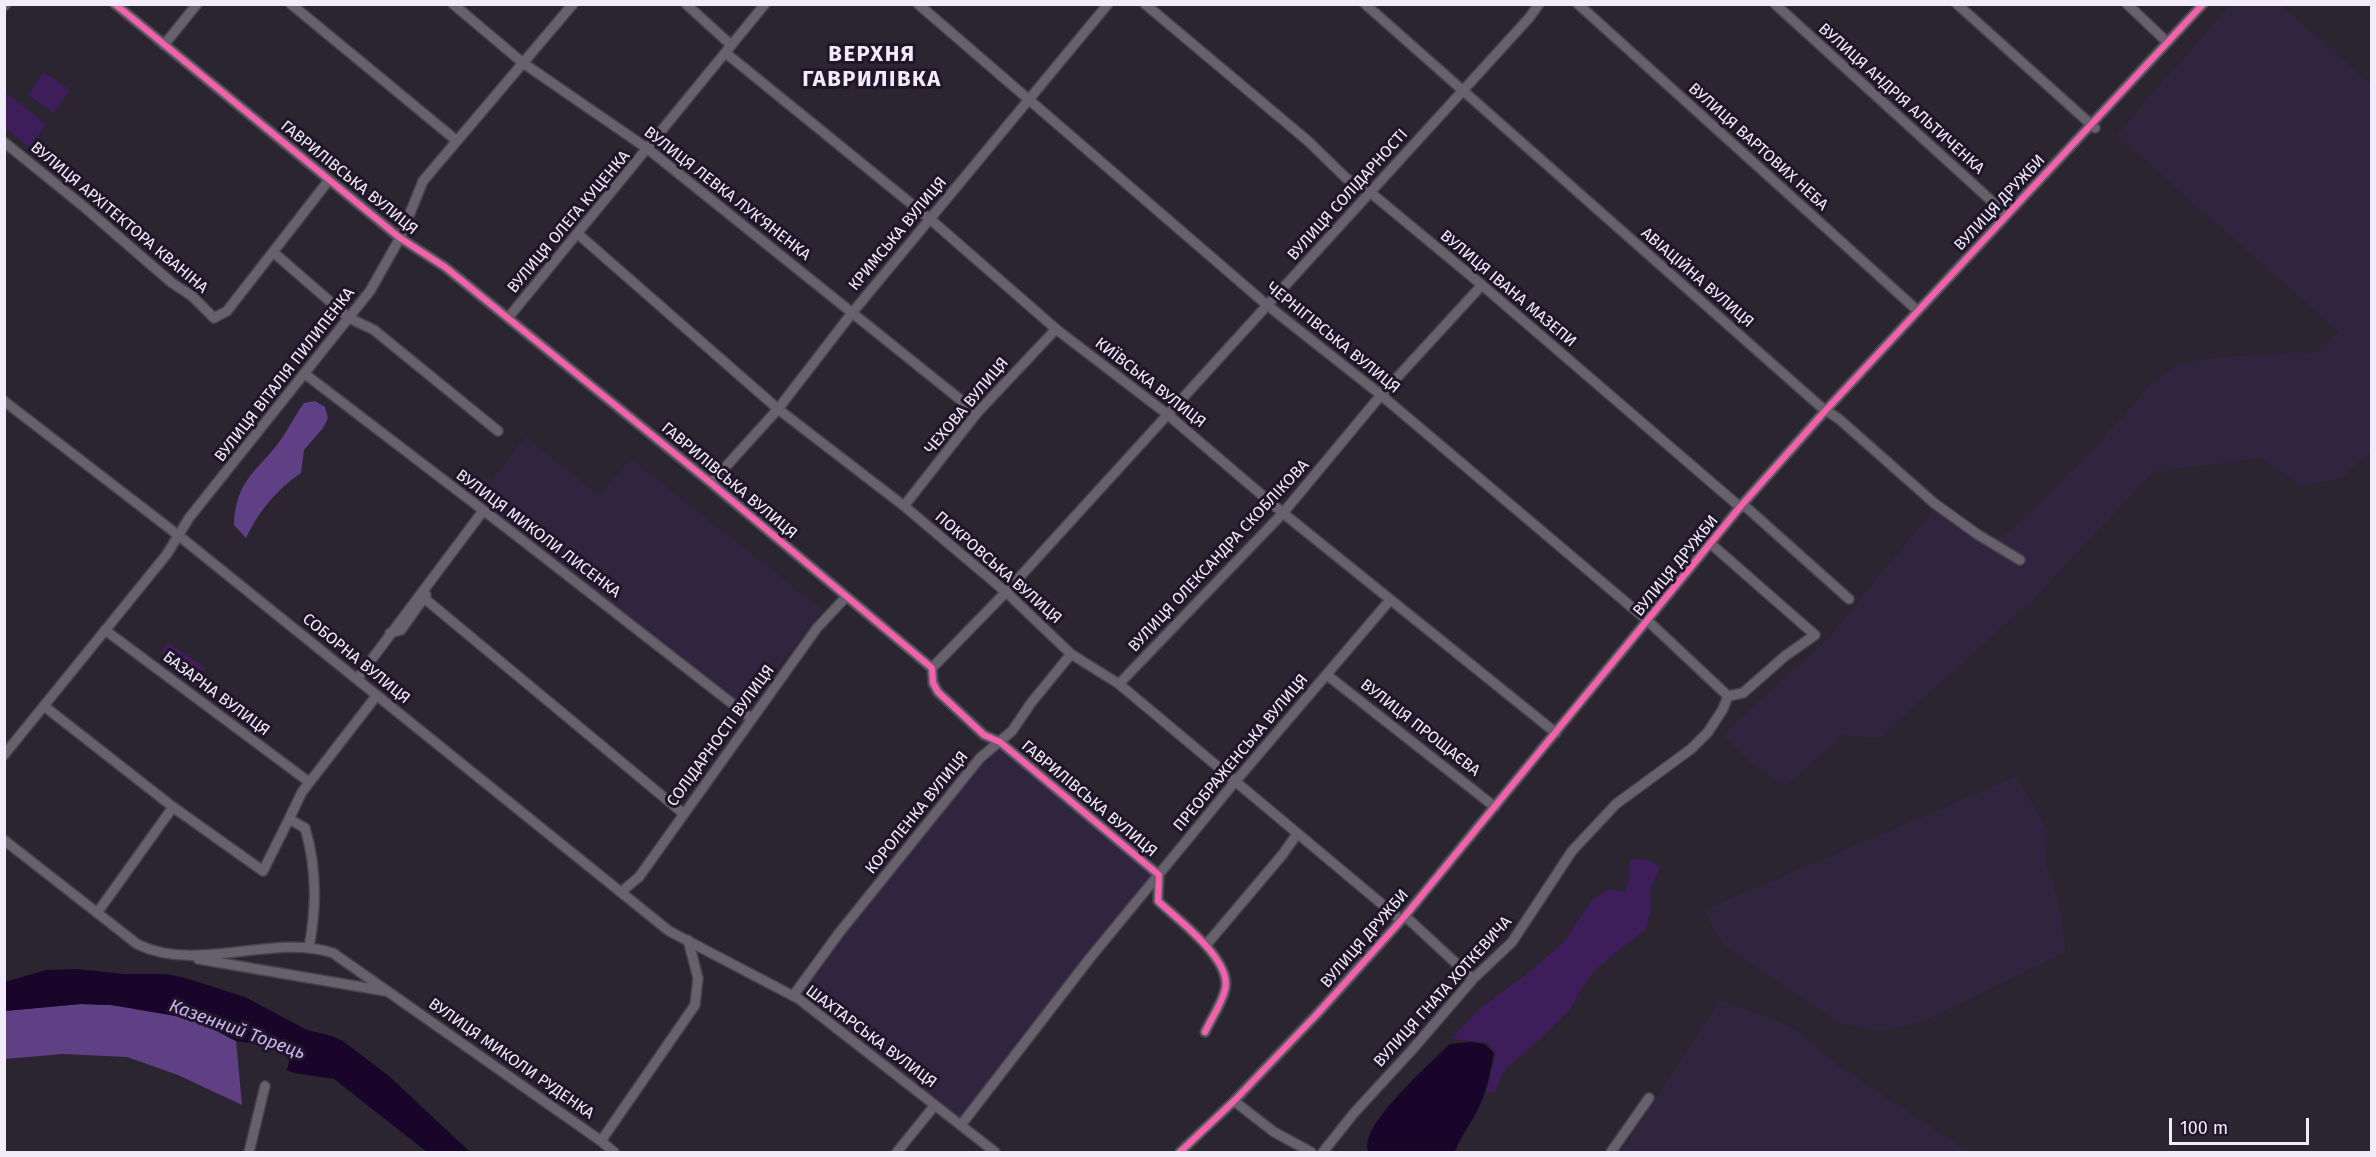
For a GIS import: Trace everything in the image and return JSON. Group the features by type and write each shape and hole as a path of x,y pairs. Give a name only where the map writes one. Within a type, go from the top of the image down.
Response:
{"street":[{"name":"ГАВРИЛІВСЬКА ВУЛИЦЯ","path":"115,4 400,238 444,267 711,483 932,668 933,683 938,692 984,735 1000,742 1159,875 1158,901 1206,945 1225,974 1226,989 1205,1032"},
{"path":"164,45 197,4"},
{"path":"291,4 457,141"},
{"name":"ВУЛИЦЯ ЛЕВКА ЛУК'ЯНЕНКА","path":"453,4 523,63 648,149 977,413"},
{"name":"ВУЛИЦЯ ВІТАЛІЯ ПИЛИПЕНКА","path":"4,755 167,554 189,518 370,291 400,238 423,181 573,4"},
{"name":"КИЇВСЬКА ВУЛИЦЯ","path":"686,4 729,49 1056,329 1167,414 1283,513 1556,734"},
{"name":"ВУЛИЦЯ ОЛЕГА КУЦЕНКА","path":"508,318 765,4"},
{"name":"ЧЕРНІГІВСЬКА ВУЛИЦЯ","path":"918,4 1268,305 1381,395 1648,621 1728,696"},
{"name":"КРИМСЬКА ВУЛИЦЯ","path":"711,483 778,409 852,313 1108,4"},
{"name":"ВУЛИЦЯ ІВАНА МАЗЕПИ","path":"1144,4 1308,141 1346,178 1371,193 1482,285 1740,507 1746,507 1849,599"},
{"name":"АВІАЦІЙНА ВУЛИЦЯ","path":"1365,4 1825,411 1839,419 1934,503 1977,534 2020,560"},
{"name":"ВУЛИЦЯ СОЛІДАРНОСТІ","path":"932,668 1006,592 1371,193 1539,4"},
{"name":"ВУЛИЦЯ ВАРТОВИХ НЕБА","path":"1578,4 1918,311"},
{"name":"ВУЛИЦЯ АНДРІЯ АЛЬТИЧЕНКА","path":"1775,4 2007,215"},
{"path":"1957,4 2092,127"},
{"path":"2127,4 2167,42"},
{"name":"ВУЛИЦЯ ДРУЖБИ","path":"1180,1152 1234,1101 1318,1013 1403,918 1740,507 1825,411 2092,127 2203,4"},
{"name":"ВУЛИЦЯ АРХІТЕКТОРА КВАНІНА","path":"4,142 172,283 192,296 214,318 227,311 273,252"},
{"path":"329,180 273,252 349,318 374,330 498,431"},
{"name":"ПОКРОВСЬКА ВУЛИЦЯ","path":"578,234 778,409 904,506 1006,592 1071,654 1119,684 1234,783 1403,918 1473,979"},
{"name":"ВУЛИЦЯ ОЛЕКСАНДРА СКОБЛІКОВА","path":"1119,684 1283,513 1381,395 1482,285"},
{"name":"ЧЕХОВА ВУЛИЦЯ","path":"904,506 977,413 1056,329"},
{"name":"ВУЛИЦЯ МИКОЛИ ЛИСЕНКА","path":"305,374 752,719"},
{"name":"СОБОРНА ВУЛИЦЯ","path":"4,401 178,535 669,931 688,940"},
{"path":"390,633 401,630 485,512"},
{"path":"357,679 485,512"},
{"path":"1711,544 1815,635 1785,656 1743,693 1728,696"},
{"name":"СОЛІДАРНОСТІ ВУЛИЦЯ","path":"621,892 639,877 817,628 846,597"},
{"path":"424,598 684,814"},
{"name":"ПРЕОБРАЖЕНСЬКА ВУЛИЦЯ","path":"961,1125 1090,958 1234,783 1390,600"},
{"name":"БАЗАРНА ВУЛИЦЯ","path":"105,630 309,782"},
{"name":"КОРОЛЕНКА ВУЛИЦЯ","path":"793,996 839,933 980,758 1012,731 1031,703 1071,654"},
{"name":"ВУЛИЦЯ ПРОЩАЄВА","path":"1327,675 1495,807"},
{"path":"44,706 173,807 263,871 302,792 377,695"},
{"name":"ВУЛИЦЯ ГНАТА ХОТКЕВИЧА","path":"1323,1152 1354,1113 1473,979 1512,942 1572,851 1616,804 1691,749 1708,732 1723,709 1728,696"},
{"path":"97,913 173,807"},
{"path":"4,840 137,944 151,951 209,955 309,947 314,913 315,873 305,828 289,819"},
{"path":"1206,945 1283,854 1297,834"},
{"path":"601,1141 695,1005 698,978 688,940"},
{"name":"ШАХТАРСЬКА ВУЛИЦЯ","path":"688,940 793,996 995,1152"},
{"name":"ВУЛИЦЯ МИКОЛИ РУДЕНКА","path":"309,947 333,953 614,1152"},
{"name":"ВУЛИЦЯ МИКОЛИ РУДЕНКА","path":"151,951 389,992"},
{"path":"249,1152 265,1086"},
{"path":"1611,1152 1648,1098"},
{"path":"1234,1101 1274,1132 1311,1152"},
{"path":"897,1152 935,1105"}],"shaded area":[{"path":"2230,5 2281,5 2371,84 2371,452 2342,478 2302,486 2259,458 2153,472 2032,601 1879,738 1843,735 1787,786 1752,764 1722,735 1829,637 1933,510 1988,537 1998,538 2008,533 2085,458 2152,383 2178,364 2218,357 2317,352 2339,332 2116,135"},
{"path":"44,72 70,90 54,113 28,95"},
{"path":"5,92 46,124 29,147 5,128"},
{"path":"315,401 325,407 328,418 323,428 304,450 301,473 269,502 256,519 246,538 234,525 240,494 304,403"},
{"path":"525,437 600,495 630,458 823,610 744,711 476,500"},
{"path":"168,642 205,668 197,679 161,652"},
{"path":"1001,747 1153,875 1085,956 960,1118 800,994 842,936 984,760"},
{"path":"2017,776 2048,832 2045,859 2059,903 2066,952 1922,1022 1880,1032 1841,1024 1722,944 1704,910"},
{"path":"1630,859 1647,860 1660,867 1650,889 1651,907 1646,929 1593,973 1570,1010 1524,1054 1509,1065 1502,1074 1496,1091 1486,1094 1496,1053 1488,1043 1451,1039 1478,1010 1536,967 1565,940 1593,899 1609,889 1625,892 1630,877"},
{"path":"1720,1000 1797,1030 1832,1061 1969,1152 1621,1152"},
{"path":"81,1004 150,1009 176,1015 207,1026 236,1041 242,1105 178,1075 127,1057 63,1054 5,1059 4,1011"}],"water":[{"name":"Казенний Торець","path":"78,969 123,974 166,974 185,978 245,997 307,1030 343,1041 390,1077 470,1152 427,1152 334,1079 287,1070 290,1057 288,1051 236,1041 209,1026 187,1018 111,1005 81,1004 5,1011 5,982 46,970"},
{"path":"1471,1042 1485,1044 1494,1053 1482,1099 1455,1151 1369,1152 1368,1141 1373,1128 1398,1096 1450,1044"}],"cycle path":[{"path":"115,4 400,238 445,267 711,483 932,668 933,683 938,692 984,735 1000,742 1159,875 1158,901 1202,941 1221,966 1225,978 1223,996 1205,1032"},
{"path":"1180,1152 1234,1101 1318,1013 1405,916 1740,507 1825,411 2203,4"}],"district":[{"name":"ВЕРХНЯ ГАВРИЛІВКА","path":"872,68"}]}
